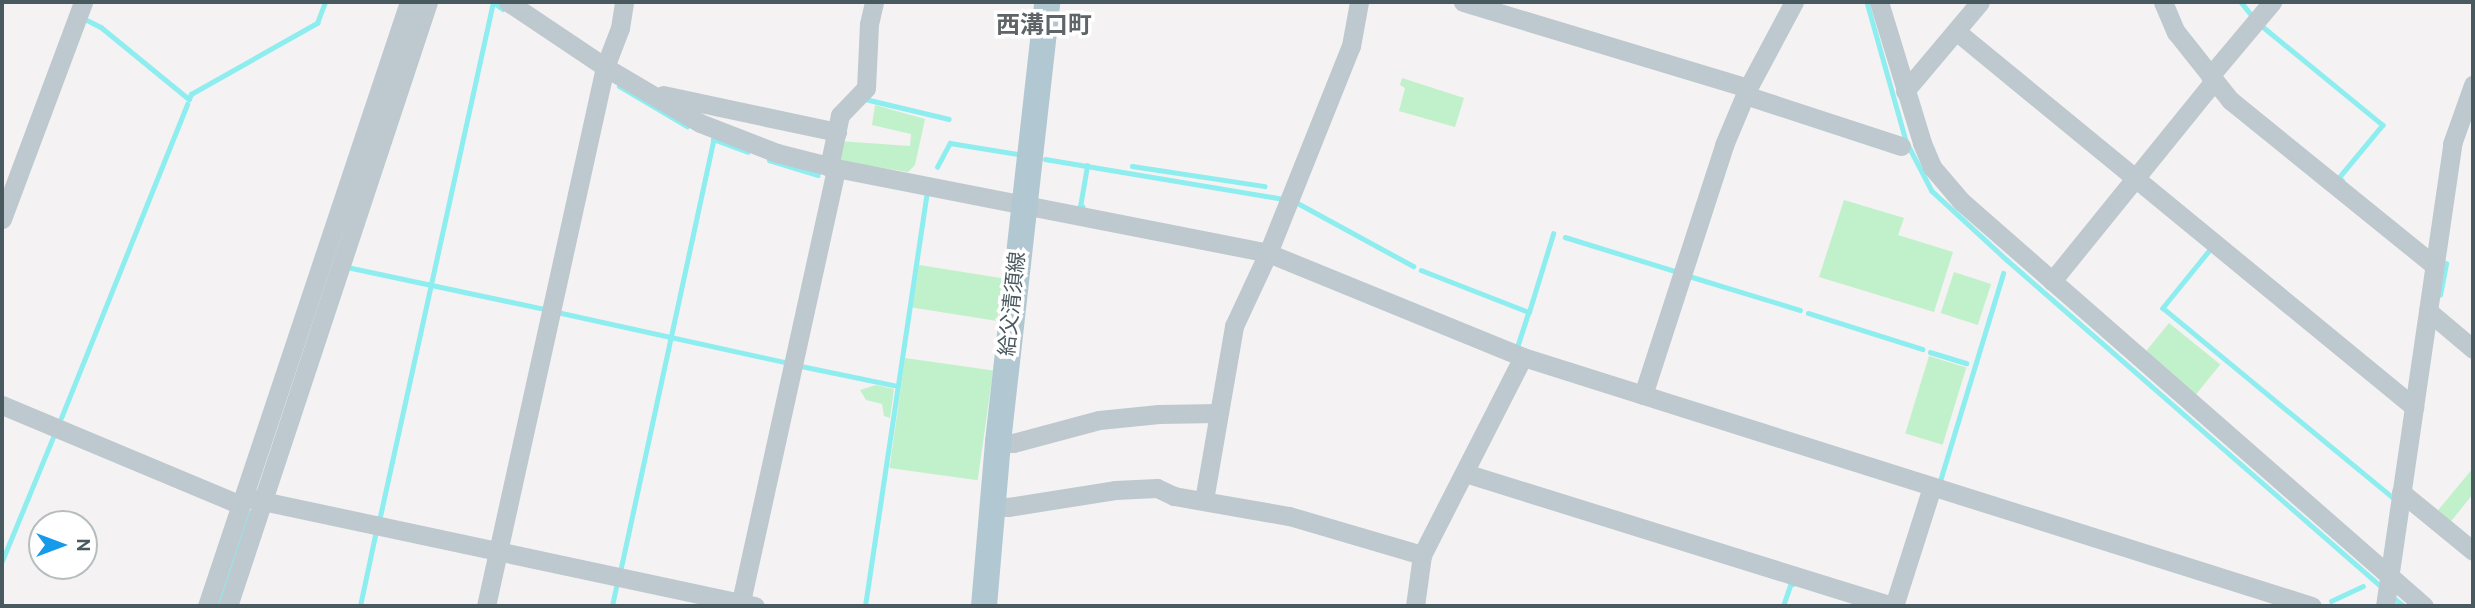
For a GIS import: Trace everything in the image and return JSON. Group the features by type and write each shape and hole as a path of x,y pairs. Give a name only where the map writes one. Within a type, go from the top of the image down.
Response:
{"main road":[{"name":"給父清須線","path":"984,606 998,442 1047,2"}],"street":[{"path":"2,219 83,2"},
{"path":"228,606 249,501 409,2"},
{"path":"207,606 249,501 428,2"},
{"path":"508,2 605,68 646,92 700,122 777,153 833,167 1268,253 1523,357 2312,606"},
{"path":"486,606 605,68 620,27 624,2"},
{"path":"2,405 249,501 498,551 745,605 833,167 840,115 866,88 869,24 874,2"},
{"path":"1205,500 1234,326 1268,253 1351,46 1359,2"},
{"path":"1463,2 1497,7 1901,146"},
{"path":"1643,395 1724,145 1746,92 1794,2"},
{"path":"1880,2 1905,91 1932,167 1961,201 2052,281 2387,592 2424,606"},
{"path":"1905,91 1980,2"},
{"path":"2163,2 2176,32 2230,100 2434,265"},
{"path":"2052,281 2212,78 2261,6"},
{"path":"1955,31 2414,407"},
{"path":"2387,592 2452,144 2467,118 2473,85"},
{"path":"646,92 837,132"},
{"path":"2429,304 2473,334"},
{"path":"2429,304 2473,349"},
{"path":"1415,606 1422,555 1523,357"},
{"path":"998,442 1013,443 1099,420 1218,413"},
{"path":"1465,473 1893,606 1931,487"},
{"path":"993,506 1008,507 1115,491 1157,488 1174,496 1289,516 1422,555"},
{"path":"2401,492 2473,551"}],"green space":[{"path":"1402,78 1464,98 1455,127 1399,111 1405,88 1400,85"},
{"path":"875,105 925,119 915,165 908,172 840,161 839,141 910,146 911,134 872,125"},
{"path":"1844,200 1904,218 1898,235 1953,252 1934,312 1819,277"},
{"path":"919,265 1004,278 997,321 912,307"},
{"path":"1954,272 1991,284 1978,325 1941,313"},
{"path":"2169,323 2220,365 2195,396 2144,354"},
{"path":"1929,356 1966,367 1943,445 1905,433"},
{"path":"905,358 993,370 978,480 890,468"},
{"path":"876,385 894,389 890,418 884,416 882,404 866,400 860,390"},
{"path":"2473,468 2473,494 2448,525 2435,514"}],"waterway":[{"path":"83,18 101,27 189,99 191,94 317,23 325,2"},
{"path":"379,521 493,2 503,9"},
{"path":"1867,2 1906,141 1932,191 2007,260 2382,587"},
{"path":"2241,2 2253,17"},
{"path":"2262,26 2383,125 2339,178 2342,180"},
{"path":"619,86 687,126"},
{"path":"865,99 949,119"},
{"path":"61,418 187,104"},
{"path":"713,139 748,152"},
{"path":"620,572 714,139"},
{"path":"937,167 950,143 1018,154"},
{"path":"1045,159 1283,199"},
{"path":"769,160 818,175"},
{"path":"1083,207 1080,207 1087,166"},
{"path":"1132,166 1264,186"},
{"path":"865,606 926,197"},
{"path":"1294,201 1413,266"},
{"path":"1529,312 1553,234"},
{"path":"1565,237 1675,271"},
{"path":"2210,250 2163,308 2392,497"},
{"path":"2440,295 2446,264"},
{"path":"347,267 544,309"},
{"path":"1421,270 1529,312 1518,346"},
{"path":"1940,481 2003,273"},
{"path":"1689,276 1800,310"},
{"path":"557,312 784,362"},
{"path":"1808,313 1922,349"},
{"path":"1930,352 1966,363"},
{"path":"801,366 898,386"},
{"path":"2,561 54,435"},
{"path":"217,606 248,513"},
{"path":"360,606 376,531"},
{"path":"612,606 617,583"},
{"path":"1783,606 1791,583 1793,584"},
{"path":"2331,601 2363,586"},
{"path":"2394,598 2404,606"}],"district":[{"name":"西溝口町","path":"1044,28"}]}
